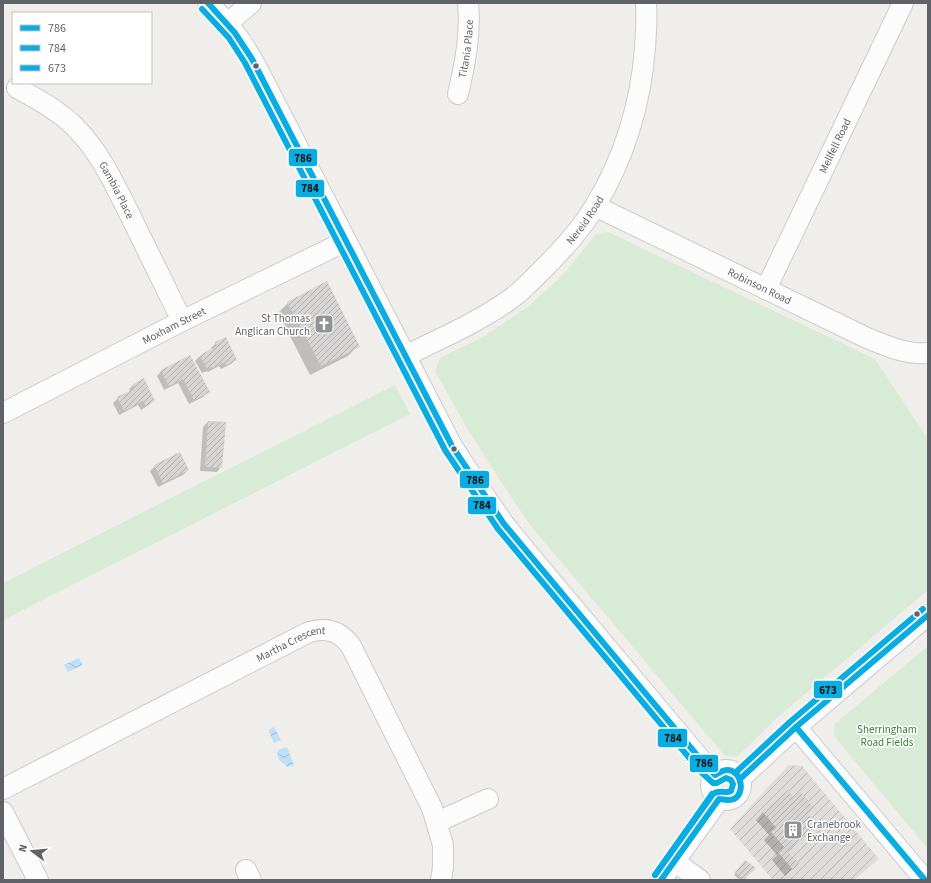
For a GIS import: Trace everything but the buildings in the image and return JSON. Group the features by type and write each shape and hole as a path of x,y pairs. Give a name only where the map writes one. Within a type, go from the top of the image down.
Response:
{"street":[{"path":"208,3 228,23 245,45 452,446 482,492 504,524 536,563 715,775"},
{"path":"228,23 251,3"},
{"name":"Titania Place","path":"458,94 468,41 468,3"},
{"name":"Nereid Road","path":"405,356 487,314 512,298 559,253 595,206 621,152 639,97 644,64 646,3"},
{"name":"Mellfell Road","path":"766,289 903,3"},
{"name":"Gambia Place","path":"17,88 57,112 75,126 94,150 111,178 182,321"},
{"name":"Robinson Road","path":"595,206 884,345 896,350 928,353"},
{"name":"Moxham Street","path":"3,413 182,321 346,241"},
{"path":"740,779 796,727 928,615"},
{"name":"Martha Crescent","path":"3,789 309,632 329,630 339,634 351,646 426,794 437,822 443,845 442,880"},
{"path":"796,727 925,880"},
{"path":"728,770 733,772 740,779 741,788 737,796 728,800 719,799 715,796 711,783 715,775 719,772 728,770"},
{"path":"437,822 488,799"},
{"path":"661,880 719,799"},
{"path":"3,812 38,880"},
{"path":"674,861 700,880"}],"shaded area":[{"path":"789,765 802,766 879,859 854,880 773,880 730,829"}],"green space":[{"path":"608,232 875,359 928,439 928,590 778,717 737,757 725,756 530,525 468,430 435,371 440,358 483,337 529,306 564,274 595,235"},
{"path":"395,385 410,414 3,620 3,583"},
{"name":"Sherringham Road Fields","path":"928,646 928,849 834,736 835,724"}],"water":[{"path":"79,658 83,665 68,672 64,665"},
{"path":"274,727 281,740 274,743 268,730"},
{"path":"287,747 294,765 288,767 278,759 278,750"}],"transit line":[{"name":"786","path":"208,3 235,33 252,59 452,446 504,524 707,767 715,775 726,770 733,771 740,779 741,785 738,795 734,799 719,799 661,880"},
{"name":"784","path":"202,9 229,38 245,63 445,450 498,529 701,772 713,783 717,783 726,778 731,780 733,784 731,791 713,794 655,875"},
{"name":"673","path":"735,773 791,721 923,609"},
{"name":"786","path":"740,779 796,727 928,615"},
{"name":"786","path":"796,727 925,880"},
{"name":"673","path":"655,875 712,794"}],"place":[{"name":"St Thomas Anglican Church","path":"324,324"},
{"name":"Cranebrook Exchange","path":"793,830"}]}
